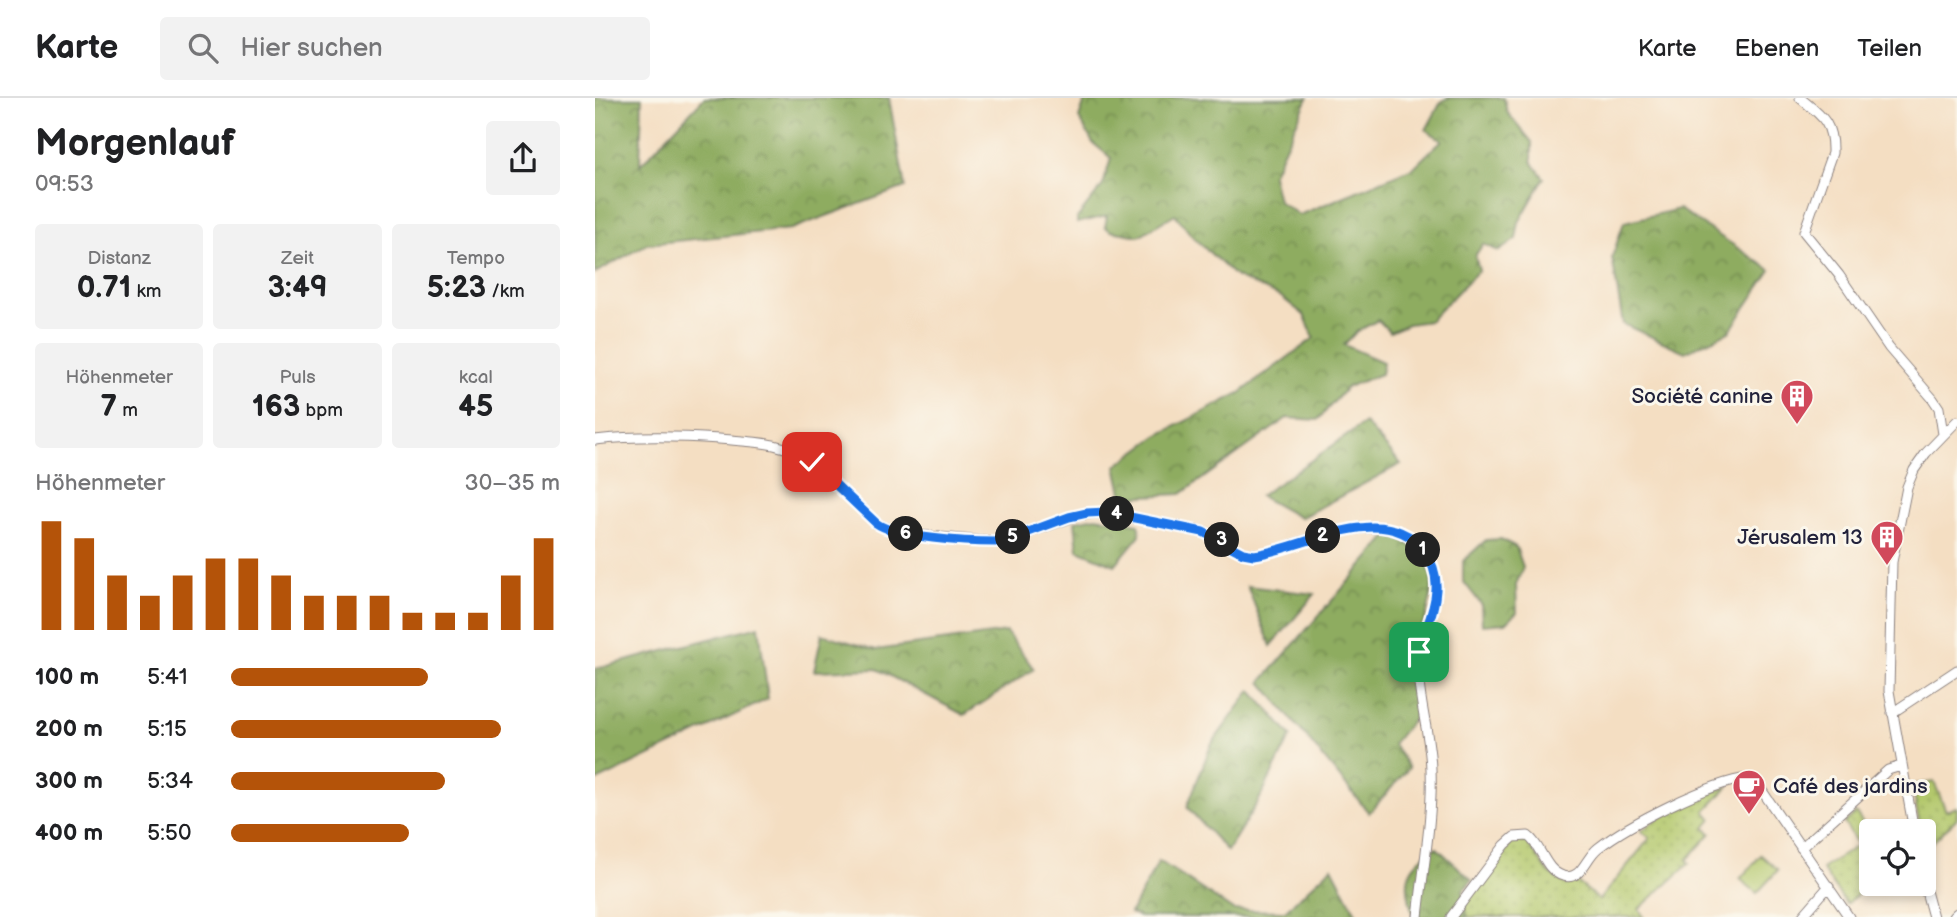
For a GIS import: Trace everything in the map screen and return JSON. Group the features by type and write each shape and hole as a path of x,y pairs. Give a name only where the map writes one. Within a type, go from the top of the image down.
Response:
{"street":[{"path":"1800,98 1825,118 1831,128 1832,139 1832,153 1804,232 1839,275 1889,348 1933,399 1939,408 1943,434"},
{"path":"1912,819 1892,713 1888,660 1892,562 1907,487 1914,470 1957,421"},
{"path":"595,440 666,435 778,445 799,453 812,462 881,526 903,534 995,542 1069,517 1096,512 1203,532 1248,555 1262,554 1357,529 1387,528 1404,534 1426,553 1436,580 1434,608 1421,643 1418,662 1431,769 1418,917"},
{"path":"1892,713 1957,670"},
{"path":"1801,848 1888,770 1901,766"},
{"path":"1451,917 1505,845 1514,837 1528,836 1556,872 1575,876 1593,852 1616,837 1684,799 1745,778 1756,782 1849,917"},
{"path":"1802,917 1829,886"},
{"path":"1927,896 1933,917"},
{"path":"1953,917 1957,913"}],"green space":[{"path":"595,98 642,98 640,165 704,98 889,98 905,187 791,229 647,244 595,273"},
{"path":"1086,98 1308,98 1272,175 1278,201 1299,215 1413,168 1442,140 1426,130 1441,102 1448,98 1504,98 1507,112 1532,142 1532,162 1544,178 1519,222 1516,239 1499,251 1483,244 1475,256 1479,270 1429,321 1408,324 1390,332 1378,320 1356,332 1344,345 1383,362 1381,374 1347,387 1318,420 1287,418 1181,494 1123,497 1116,466 1157,436 1240,393 1314,338 1304,315 1280,296 1236,277 1192,236 1175,214 1139,236 1111,231 1105,227 1107,216 1077,223 1077,218 1103,185 1111,158 1093,143 1079,118"},
{"path":"1679,209 1771,270 1729,332 1685,352 1623,324 1612,257 1624,222"},
{"path":"1365,423 1401,464 1300,518 1260,496"},
{"path":"1096,517 1139,524 1140,535 1115,565 1078,550 1075,521"},
{"path":"1388,536 1406,542 1427,563 1432,592 1412,670 1417,714 1393,744 1409,768 1369,813 1261,682"},
{"path":"1501,539 1516,547 1523,567 1516,585 1517,612 1506,623 1482,625 1481,604 1463,581 1463,561 1486,540"},
{"path":"1247,586 1315,594 1271,646"},
{"path":"759,626 768,699 595,782 595,669"},
{"path":"1006,632 1034,669 964,715 877,669 814,671 822,634 876,650"},
{"path":"1251,690 1291,736 1259,800 1227,851 1187,807 1211,745"},
{"path":"1934,782 1946,811 1957,807 1957,818 1936,839 1936,819 1919,819 1912,785"},
{"path":"1729,786 1705,811 1712,819 1705,828 1711,833 1687,860 1690,863 1639,909 1644,917 1467,917 1465,903 1511,844 1518,840 1526,841 1549,873 1562,882 1575,880 1599,900 1650,838 1641,831 1679,804"},
{"path":"1856,813 1860,819 1859,893 1846,904 1822,869 1858,845 1844,823"},
{"path":"1436,847 1472,880 1463,890 1467,917 1413,917 1408,893 1409,876 1417,862"},
{"path":"1761,855 1778,870 1757,893 1740,879"},
{"path":"1159,861 1233,910 1285,911 1332,867 1358,917 1140,917 1130,913"}],"place":[{"name":"Société canine","path":"1797,426"},
{"name":"Jérusalem 13","path":"1887,567"},
{"name":"Café des jardins","path":"1749,816"}],"route":[{"path":"812,462 876,523 885,529 903,534 995,542 1079,514 1106,512 1203,532 1243,553 1254,555 1357,529 1387,528 1404,534 1420,546 1434,571 1434,608 1419,652"}]}
